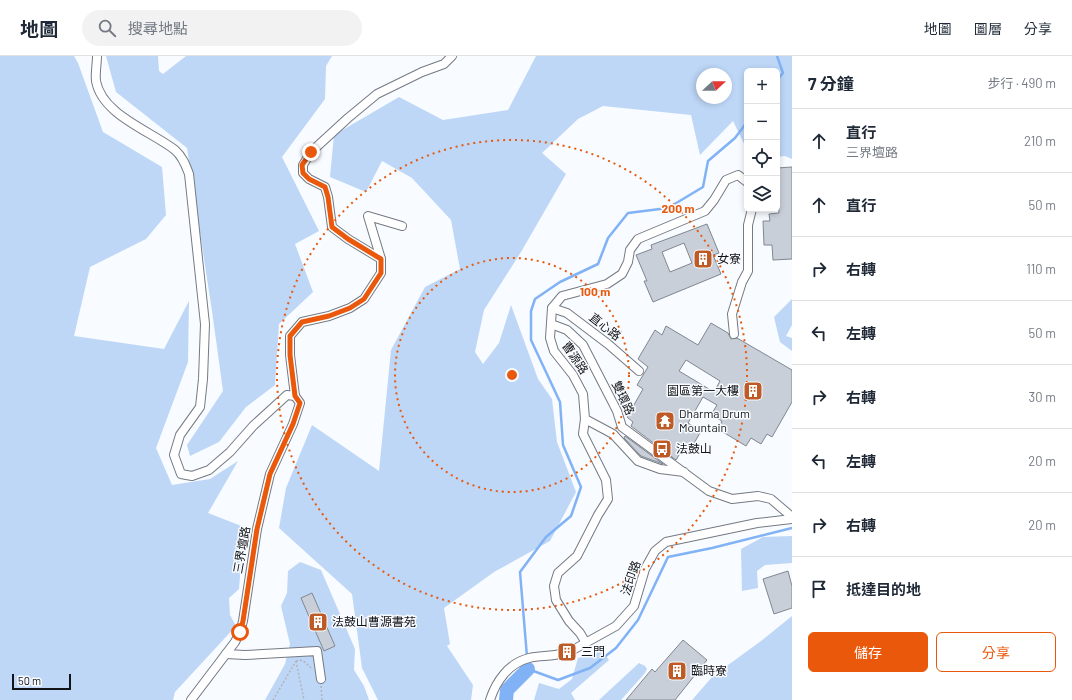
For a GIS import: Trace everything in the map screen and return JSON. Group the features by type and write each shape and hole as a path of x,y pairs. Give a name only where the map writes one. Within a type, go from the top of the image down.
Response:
{"street":[{"path":"97,56 96,81 104,99 116,111 176,151 184,161 189,174 206,324 200,407 180,435 174,455 181,474 192,476 209,470 230,452 253,426 287,395 295,396"},
{"path":"381,259 348,239 332,227 328,197 325,187 309,179 303,173 302,165 311,152 377,94 422,72 444,64 452,56"},
{"path":"552,308 562,296 607,284 622,274 628,262 630,250 638,239 705,211 714,200 726,180 738,175 744,180"},
{"path":"734,334 732,314 742,282 748,271 748,225 751,212"},
{"path":"381,259 368,216 402,226"},
{"name":"三界壇路","path":"191,700 235,642 243,621 257,529 270,474 298,411 300,403 295,396 290,355 290,336 302,322 329,316 350,308 364,299 381,273 381,259"},
{"name":"曹源路","path":"552,308 550,338 554,351 574,375 583,394 585,419 582,434 606,480 608,499 577,556 558,573 554,586 556,600 569,621 580,633 586,643"},
{"name":"直心路","path":"552,308 566,313 608,344 639,371"},
{"name":"雙環路","path":"551,324 567,330 583,345 619,417 622,426 709,491 732,499 758,496 772,499 792,518"},
{"path":"613,434 619,417"},
{"path":"585,419 613,434 638,461 660,469 685,472"},
{"name":"法印路","path":"490,700 502,675 512,666 528,658 567,652 616,626 634,606 645,569 655,551 666,542 757,523 792,518"},
{"path":"226,654 245,655 317,651 321,679"}],"path":[{"path":"296,661 300,660 305,662 311,668"},
{"path":"273,700 296,661"},
{"path":"296,661 304,700"},
{"path":"321,679 322,700"}],"shaded area":[{"path":"0,56 74,56 78,63 103,132 162,167 166,215 146,239 90,267 74,336 164,349 189,301 188,362 156,448 172,485 210,479 238,461 208,513 244,527 239,589 229,598 230,615 236,626 175,692 173,700 0,700"},
{"path":"106,56 158,56 159,71 163,74 186,56 332,56 326,66 325,99 282,157 319,231 295,244 313,292 279,324 275,385 246,407 219,442 190,456 187,445 223,391 187,148 116,92"},
{"path":"536,56 792,56 792,159 785,156 780,157 780,68 744,68 744,144 733,121 700,155 691,115 603,106 578,119 542,153 566,174 521,252 484,310 475,352 483,364 499,343 511,305 538,379 552,399 557,442 576,492 550,541 494,572 444,608 450,644 447,646 473,685 471,700 378,700 362,668 352,594 279,528 286,488 312,425 379,471 391,350 425,287 460,269 451,220 412,178 382,161 366,192 330,177 334,135 399,97 443,120 508,110"},
{"path":"792,299 792,325 786,336 792,338 792,351 780,342 774,317"},
{"path":"792,536 792,563 765,565 757,571 758,588 742,591 741,549 763,537"},
{"path":"300,562 321,570 355,649 354,670 364,686 369,700 265,700 285,664 290,644 281,606 287,593 288,571"},
{"path":"792,616 792,700 692,700 713,676"},
{"path":"602,651 609,660 571,693 575,700 534,700 539,683 559,689 572,679 578,658"},
{"path":"639,663 647,669 621,700 599,700"}],"building":[{"path":"792,167 792,259 773,260 772,245 764,245 763,221 770,221 769,214 780,212 780,168"},
{"name":"女寮","path":"707,224 719,253 713,255 721,274 653,302 644,281 647,281 636,255 652,249 651,245","holes":["684,243 692,263 670,272 662,252"]},
{"path":"711,323 728,333 731,339 737,338 792,370 792,402 772,437 767,434 761,444 751,438 746,446 718,429 722,421 711,415 717,405 703,397 688,423 701,431 688,454 682,450 676,460 631,426 633,422 627,417 643,389 637,385 648,367 638,359 655,330 662,335 666,326 698,345","holes":["686,360 720,381 714,392 679,371"]},
{"path":"625,436 663,464 641,456 624,438"},
{"path":"788,571 792,586 792,608 774,614 763,579"},
{"name":"法鼓山曹源書苑","path":"312,593 335,646 324,651 301,598"},
{"name":"臨時寮","path":"683,640 707,660 675,700 626,700 652,669 655,672"}],"waterway":[{"path":"777,56 783,73 780,76"},
{"path":"744,126 735,138 708,161 703,187 668,208 628,213 608,238 598,264 560,282 535,299 531,311 531,340 560,402 563,445 581,487 571,516 546,537 520,572 528,669 558,680 590,668 616,648 638,620 668,557 712,548 792,528"},
{"path":"506,700 507,690 528,669"}],"place":[{"name":"女寮","path":"703,259"},
{"name":"園區第一大樓","path":"753,391"},
{"name":"Dharma Drum Mountain","path":"665,421"},
{"name":"法鼓山","path":"662,449"},
{"name":"法鼓山曹源書苑","path":"318,622"},
{"name":"三門","path":"567,652"},
{"name":"臨時寮","path":"677,671"}],"route":[{"path":"240,632 257,529 270,474 293,424 300,403 295,396 290,355 290,336 302,322 329,316 350,308 364,299 381,273 381,259 348,239 332,227 328,197 325,187 309,179 303,173 302,165 311,152"}]}
